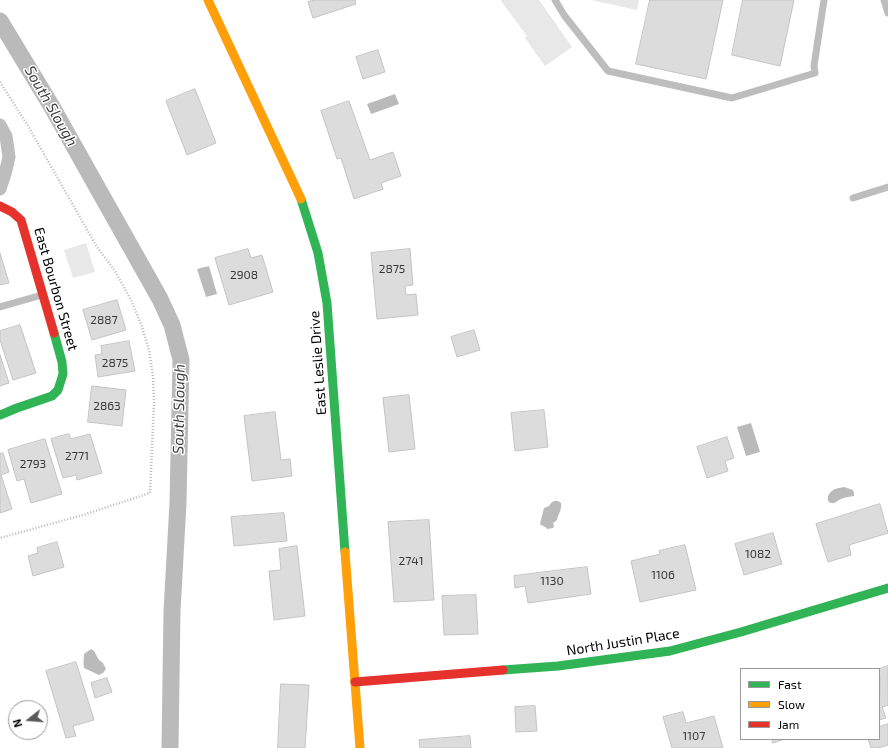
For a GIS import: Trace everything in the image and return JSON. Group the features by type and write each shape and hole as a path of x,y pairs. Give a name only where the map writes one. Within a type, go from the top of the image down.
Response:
{"street":[{"name":"East Leslie Drive","path":"208,0 301,200 318,253 327,302 360,748"},
{"path":"0,125 6,136 9,157 0,189"},
{"name":"East Bourbon Street","path":"0,206 14,213 21,220 62,362 63,374 58,390 52,396 0,415"},
{"name":"North Justin Place","path":"355,682 558,666 670,651 741,632 888,588"}],"lane":[{"path":"555,0 564,15 608,71 732,98 816,73 814,66 824,0"},
{"path":"884,0 888,13"},
{"path":"853,198 888,187"},
{"path":"0,307 43,295"}],"path":[{"path":"0,82 28,126 97,247 115,271 131,300 141,324 149,350 153,376 154,402 150,493 83,515 0,538"}],"shaded area":[{"path":"539,0 572,47 545,66 525,38 527,36 501,1"},
{"path":"591,0 639,0 637,10"},
{"path":"395,94 399,104 371,114 367,104"},
{"path":"86,243 95,272 73,278 64,250"},
{"path":"209,266 217,294 206,297 197,269"},
{"path":"751,423 760,452 746,456 737,427"},
{"path":"844,487 853,490 854,496 843,498 834,503 830,503 828,501 828,496 833,490"},
{"path":"554,501 561,503 560,510 557,520 553,523 553,528 547,529 540,524 544,508 549,506"},
{"path":"91,649 106,669 99,675 84,668 84,654"}],"building":[{"path":"315,0 355,0 356,4 313,18 308,2"},
{"path":"650,0 723,0 706,79 636,64"},
{"path":"743,0 794,0 780,66 732,55"},
{"path":"378,50 385,72 363,79 356,57"},
{"path":"195,89 216,143 187,155 166,101"},
{"path":"349,101 370,160 393,152 401,176 381,183 383,189 354,199 341,158 337,159 321,111"},
{"path":"248,249 251,258 262,255 273,292 229,305 215,258"},
{"path":"410,249 413,285 405,286 406,295 416,294 418,315 377,319 371,253"},
{"path":"0,253 9,283 0,285"},
{"path":"117,300 126,330 92,340 83,310"},
{"path":"20,325 36,373 13,380 0,340 0,331"},
{"path":"474,330 480,350 457,357 451,337"},
{"path":"129,341 135,371 98,377 95,355 102,354 101,346"},
{"path":"0,355 9,383 0,386"},
{"path":"92,386 126,390 122,426 88,422"},
{"path":"409,395 415,449 389,452 383,398"},
{"path":"544,410 548,447 515,451 511,413"},
{"path":"275,412 281,460 290,459 292,476 252,481 244,416"},
{"path":"69,434 71,439 90,434 102,473 77,480 76,475 63,478 51,439"},
{"path":"727,437 734,458 725,461 728,471 707,478 697,447"},
{"path":"45,439 62,494 31,503 24,479 17,481 8,450"},
{"path":"3,453 9,472 1,475 12,509 0,513 0,454"},
{"path":"880,504 888,533 849,545 851,555 828,562 816,524"},
{"path":"284,513 287,541 234,546 231,517"},
{"path":"429,520 434,600 394,602 388,522"},
{"path":"773,533 782,564 744,575 735,544"},
{"path":"57,542 64,567 33,576 28,556 38,553 37,548"},
{"path":"685,545 696,590 640,602 631,561 660,554 659,551"},
{"path":"297,546 305,616 274,620 269,571 281,570 279,549"},
{"path":"587,567 591,594 528,603 525,586 515,588 514,576"},
{"path":"476,595 478,634 444,635 442,596"},
{"path":"76,662 94,720 73,726 76,736 66,738 46,671"},
{"path":"888,666 888,705 882,707 886,718 880,720 880,681 880,668"},
{"path":"107,678 112,692 95,698 91,683"},
{"path":"281,684 309,685 305,748 278,748"},
{"path":"535,706 537,731 516,732 515,707"},
{"path":"683,712 686,723 714,716 723,748 672,748 663,717"},
{"path":"888,724 888,745 878,748 871,748 868,740 880,740 880,727"},
{"path":"470,736 471,748 420,748 419,740"},
{"path":"772,740 782,740 773,743"}],"waterway":[{"name":"South Slough","path":"0,21 52,107 160,299 172,325 181,360 178,503 172,611 170,748"}],"traffic: fast":[{"path":"301,199 318,253 327,303 345,552"},
{"path":"0,415 52,396 58,390 63,374 62,362 54,333"},
{"path":"503,670 558,666 670,651 741,632 888,588"}],"traffic: slow":[{"path":"208,0 301,199"},
{"path":"345,552 360,748"}],"traffic: jam":[{"path":"0,206 12,212 21,220 54,333"},
{"path":"355,682 503,670"}]}
